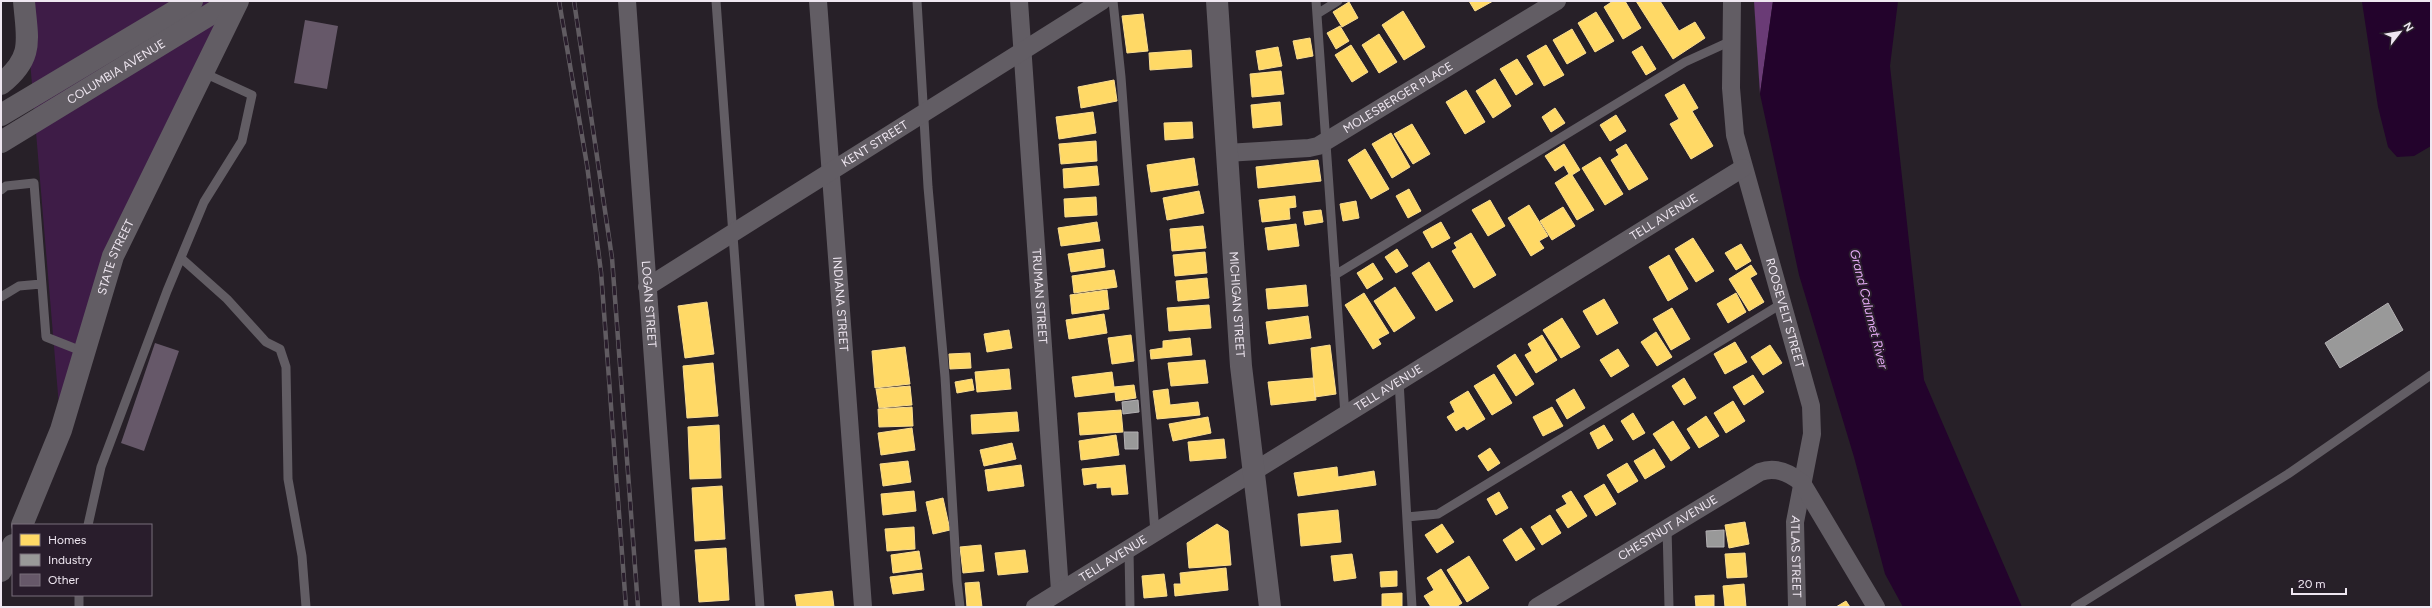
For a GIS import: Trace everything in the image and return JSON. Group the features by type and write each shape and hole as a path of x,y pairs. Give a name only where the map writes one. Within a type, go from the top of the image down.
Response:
{"street":[{"path":"1,84 17,69 25,58 28,49 24,1"},
{"name":"COLUMBIA AVENUE","path":"1,115 192,1"},
{"name":"LOGAN STREET","path":"627,1 671,607"},
{"name":"INDIANA STREET","path":"818,1 863,607"},
{"name":"TRUMAN STREET","path":"1019,1 1060,592"},
{"name":"KENT STREET","path":"647,286 734,233 830,171 1102,1"},
{"name":"MICHIGAN STREET","path":"1217,1 1241,366 1255,471 1270,607"},
{"name":"MOLESBERGER PLACE","path":"1226,153 1309,148 1326,142 1558,1"},
{"name":"ROOSEVELT STREET","path":"1732,1 1732,112 1743,168 1783,303 1811,406 1812,434 1802,483"},
{"name":"COLUMBIA AVENUE","path":"1,142 233,5"},
{"name":"STATE STREET","path":"22,524 61,430 113,256 204,73 233,5"},
{"name":"TELL AVENUE","path":"1035,607 1743,168"},
{"name":"CHESTNUT AVENUE","path":"1539,606 1667,526 1766,470 1786,472 1802,483"},
{"path":"1802,483 1876,607"},
{"name":"ATLAS STREET","path":"1797,607 1796,522 1802,483"},
{"path":"1,571 12,546"}],"lane":[{"path":"716,1 760,607"},
{"path":"917,1 928,187 945,377 957,581 960,607"},
{"path":"1113,1 1121,77 1155,533"},
{"path":"1316,1 1345,415"},
{"path":"1317,14 1338,1"},
{"path":"1336,275 1685,62 1731,41"},
{"path":"88,524 101,467 181,258 204,202 242,141 252,95 204,73"},
{"path":"1,190 6,186 34,183 46,337 84,352"},
{"path":"181,258 227,299 266,342 280,350 286,367 288,479 302,556 306,607"},
{"path":"1,297 19,286 41,284"},
{"path":"1407,517 1438,514 1783,303"},
{"path":"2075,607 2288,474 2431,375"},
{"path":"1399,381 1412,607"},
{"path":"1667,526 1668,607"},
{"path":"1129,550 1130,607"},
{"path":"79,596 79,607"}],"shaded area":[{"path":"25,1 231,1 127,227 61,430"},
{"path":"1754,1 1773,1 1760,94"}],"water":[{"name":"Grand Calumet River","path":"1773,1 1898,1 1890,66 1924,380 2022,607 1903,607 1885,574 1854,457 1799,275 1760,94"},
{"path":"2431,1 2431,146 2414,156 2397,157 2388,147 2378,107 2362,2"}],"building: Homes":[{"path":"1469,1 1493,1 1475,11"},
{"path":"1613,1 1625,1 1641,28 1623,39 1604,7"},
{"path":"1636,1 1660,1 1679,31 1695,22 1705,38 1673,59"},
{"path":"1349,2 1358,18 1342,27 1333,12"},
{"path":"1403,11 1425,47 1404,60 1382,25"},
{"path":"1596,12 1614,41 1595,52 1578,23"},
{"path":"1143,14 1148,51 1127,53 1122,16"},
{"path":"1340,26 1349,41 1336,49 1327,33"},
{"path":"1572,29 1586,53 1567,64 1553,40"},
{"path":"1379,34 1397,62 1379,73 1362,45"},
{"path":"1310,38 1313,56 1297,59 1293,41"},
{"path":"1351,45 1368,72 1352,82 1335,55"},
{"path":"1546,45 1564,75 1544,86 1527,56"},
{"path":"1642,46 1656,69 1646,75 1632,52"},
{"path":"1278,47 1282,66 1259,70 1256,51"},
{"path":"1191,50 1192,67 1150,70 1149,53"},
{"path":"1517,59 1533,84 1516,95 1500,69"},
{"path":"1281,71 1284,94 1252,97 1250,74"},
{"path":"1495,79 1511,106 1493,118 1476,91"},
{"path":"1114,80 1117,101 1081,108 1078,87"},
{"path":"1684,84 1698,108 1692,111 1713,146 1691,159 1670,124 1679,119 1665,95"},
{"path":"1466,90 1485,122 1465,134 1446,102"},
{"path":"1280,102 1282,125 1253,128 1251,105"},
{"path":"1555,108 1565,123 1551,132 1542,117"},
{"path":"1093,112 1096,133 1059,139 1056,117"},
{"path":"1616,115 1626,131 1610,141 1600,125"},
{"path":"1192,122 1193,138 1165,140 1164,123"},
{"path":"1412,124 1430,154 1413,164 1394,134"},
{"path":"1391,133 1410,167 1392,178 1372,144"},
{"path":"1096,141 1097,161 1061,164 1059,144"},
{"path":"1564,144 1580,170 1572,175 1594,210 1577,220 1555,183 1569,174 1564,165 1555,171 1545,156"},
{"path":"1626,144 1648,179 1629,190 1611,160 1619,155 1616,150"},
{"path":"1365,149 1389,189 1371,199 1348,160"},
{"path":"1600,157 1623,194 1605,205 1582,168"},
{"path":"1194,158 1198,185 1151,192 1147,165"},
{"path":"1318,160 1321,181 1258,188 1256,167"},
{"path":"1097,166 1099,185 1064,188 1063,169"},
{"path":"1409,189 1421,211 1408,218 1396,196"},
{"path":"1199,191 1204,213 1167,220 1163,198"},
{"path":"1295,196 1296,207 1289,208 1290,219 1262,222 1259,200"},
{"path":"1096,197 1097,215 1065,217 1064,199"},
{"path":"1490,200 1505,226 1488,236 1472,210"},
{"path":"1356,201 1359,218 1343,221 1340,204"},
{"path":"1529,205 1548,236 1539,241 1544,248 1531,256 1508,218"},
{"path":"1563,207 1575,226 1552,240 1540,221"},
{"path":"1321,210 1323,222 1305,225 1303,212"},
{"path":"1097,222 1100,241 1061,246 1058,228"},
{"path":"1441,222 1450,238 1432,248 1423,232"},
{"path":"1296,224 1299,246 1268,250 1265,228"},
{"path":"1203,226 1206,248 1172,251 1170,229"},
{"path":"1471,233 1496,275 1474,288 1452,251 1457,248 1454,243"},
{"path":"1693,238 1714,271 1696,282 1675,249"},
{"path":"1741,244 1751,261 1736,270 1725,253"},
{"path":"1103,249 1105,267 1071,272 1068,254"},
{"path":"1397,249 1408,266 1396,273 1385,257"},
{"path":"1205,252 1207,273 1175,276 1173,255"},
{"path":"1669,255 1688,289 1668,301 1649,267"},
{"path":"1429,262 1453,301 1436,311 1412,273"},
{"path":"1373,263 1383,279 1367,289 1357,273"},
{"path":"1751,265 1757,274 1750,278 1764,302 1749,311 1729,279"},
{"path":"1114,270 1117,287 1074,293 1072,276"},
{"path":"1207,278 1209,298 1178,301 1176,281"},
{"path":"1306,285 1308,306 1268,309 1266,289"},
{"path":"1395,287 1415,318 1394,332 1374,301"},
{"path":"1107,290 1109,309 1072,314 1070,295"},
{"path":"1364,293 1389,333 1378,339 1381,344 1373,349 1345,305"},
{"path":"1736,293 1746,312 1728,323 1717,304"},
{"path":"1604,299 1618,323 1597,335 1583,311"},
{"path":"707,302 714,354 685,358 678,306"},
{"path":"1209,305 1211,328 1169,331 1167,308"},
{"path":"1672,308 1690,339 1671,350 1653,319"},
{"path":"1104,314 1107,333 1069,339 1066,320"},
{"path":"1308,316 1311,338 1269,344 1266,322"},
{"path":"1562,318 1580,347 1561,358 1543,330"},
{"path":"1009,330 1012,348 987,352 984,334"},
{"path":"1656,332 1672,357 1657,366 1641,342"},
{"path":"1131,335 1134,361 1112,364 1108,338"},
{"path":"1542,335 1557,360 1536,373 1525,355 1532,351 1528,344"},
{"path":"1190,338 1192,355 1151,359 1150,350 1163,348 1163,341"},
{"path":"1735,342 1747,362 1725,374 1714,354"},
{"path":"1330,345 1336,394 1315,397 1311,348"},
{"path":"1770,345 1782,363 1763,375 1751,357"},
{"path":"905,347 910,384 875,388 872,351"},
{"path":"1618,349 1629,366 1611,377 1600,360"},
{"path":"970,353 971,368 950,369 949,354"},
{"path":"1515,354 1534,384 1516,396 1497,366"},
{"path":"1205,360 1208,383 1171,386 1168,363"},
{"path":"713,363 718,416 687,418 683,366"},
{"path":"1009,369 1011,389 977,392 975,372"},
{"path":"1112,372 1114,387 1134,385 1136,398 1116,401 1115,392 1075,397 1072,377"},
{"path":"1494,374 1512,403 1492,415 1474,386"},
{"path":"1753,375 1764,392 1744,405 1733,387"},
{"path":"1313,378 1316,400 1271,405 1268,382"},
{"path":"1684,378 1696,398 1684,405 1672,386"},
{"path":"972,379 974,390 957,393 955,382"},
{"path":"910,386 912,405 879,408 876,389"},
{"path":"1168,389 1170,405 1198,402 1200,415 1157,419 1153,391"},
{"path":"1574,389 1585,408 1567,419 1556,400"},
{"path":"1468,391 1485,419 1467,430 1464,426 1456,431 1447,417 1455,412 1450,402"},
{"path":"1733,401 1745,421 1726,433 1714,413"},
{"path":"912,407 913,426 879,427 878,409"},
{"path":"1552,407 1563,426 1543,436 1533,417"},
{"path":"1121,410 1123,432 1080,435 1078,413"},
{"path":"1017,412 1019,431 972,434 971,415"},
{"path":"1633,413 1645,433 1633,440 1621,421"},
{"path":"1706,416 1719,436 1699,448 1687,429"},
{"path":"1208,417 1211,433 1173,441 1169,424"},
{"path":"1673,421 1690,448 1671,461 1653,434"},
{"path":"719,425 721,478 690,479 688,427"},
{"path":"1604,425 1613,440 1598,449 1590,433"},
{"path":"912,428 915,450 881,455 878,433"},
{"path":"1116,435 1119,455 1081,460 1079,441"},
{"path":"1224,439 1226,458 1190,461 1188,442"},
{"path":"1012,443 1016,459 984,466 980,450"},
{"path":"1490,448 1500,463 1488,471 1478,456"},
{"path":"1654,449 1665,467 1645,479 1634,461"},
{"path":"908,461 911,482 883,486 880,464"},
{"path":"1627,463 1638,481 1618,493 1607,475"},
{"path":"1021,465 1024,486 988,491 985,470"},
{"path":"1125,465 1128,494 1112,495 1111,487 1097,488 1097,483 1084,485 1082,469"},
{"path":"1337,467 1338,477 1374,471 1376,485 1298,496 1294,473"},
{"path":"1604,484 1616,504 1596,516 1584,496"},
{"path":"722,486 725,539 695,541 692,488"},
{"path":"914,491 916,511 883,515 881,494"},
{"path":"1571,491 1587,516 1568,528 1556,510 1567,504 1562,496"},
{"path":"1499,492 1508,508 1496,515 1487,499"},
{"path":"943,498 950,530 933,534 926,502"},
{"path":"1338,510 1341,542 1301,546 1298,514"},
{"path":"1550,515 1561,533 1542,545 1531,527"},
{"path":"1745,522 1749,544 1729,548 1725,525"},
{"path":"1217,524 1228,531 1231,565 1189,568 1187,543"},
{"path":"1442,524 1454,542 1437,553 1425,535"},
{"path":"914,527 915,549 887,551 885,529"},
{"path":"1521,528 1535,549 1516,561 1503,540"},
{"path":"981,545 984,571 963,573 960,547"},
{"path":"726,548 729,600 699,602 695,550"},
{"path":"1025,550 1028,572 998,575 995,553"},
{"path":"919,551 922,569 893,573 891,555"},
{"path":"1745,553 1747,577 1727,578 1725,554"},
{"path":"1352,554 1356,578 1334,581 1331,556"},
{"path":"1469,556 1489,588 1467,602 1447,570"},
{"path":"1226,568 1228,590 1175,596 1174,584 1181,584 1180,573"},
{"path":"1441,569 1462,603 1456,607 1431,607 1424,596 1434,590 1427,578"},
{"path":"1397,571 1397,586 1381,587 1380,572"},
{"path":"922,573 924,590 893,594 890,577"},
{"path":"1164,574 1167,596 1144,598 1142,576"},
{"path":"979,582 982,607 967,607 965,583"},
{"path":"1744,584 1746,607 1725,607 1723,586"},
{"path":"832,591 834,607 797,607 795,595"},
{"path":"1402,593 1402,607 1382,607 1382,594"},
{"path":"1714,595 1714,607 1696,607 1695,596"},
{"path":"1846,601 1850,607 1836,607"}],"building: Industry":[{"path":"2388,303 2403,330 2340,368 2325,343"},
{"path":"1138,400 1139,412 1123,414 1122,402"},
{"path":"1124,432 1138,432 1138,449 1125,449"},
{"path":"1724,530 1724,547 1707,547 1706,531"}],"building: Other":[{"path":"305,20 338,26 327,89 294,83"},
{"path":"155,343 179,351 144,451 121,443"}],"railway":[{"path":"559,1 587,165 601,272 626,607"},
{"path":"574,1 612,258 638,607"}]}
